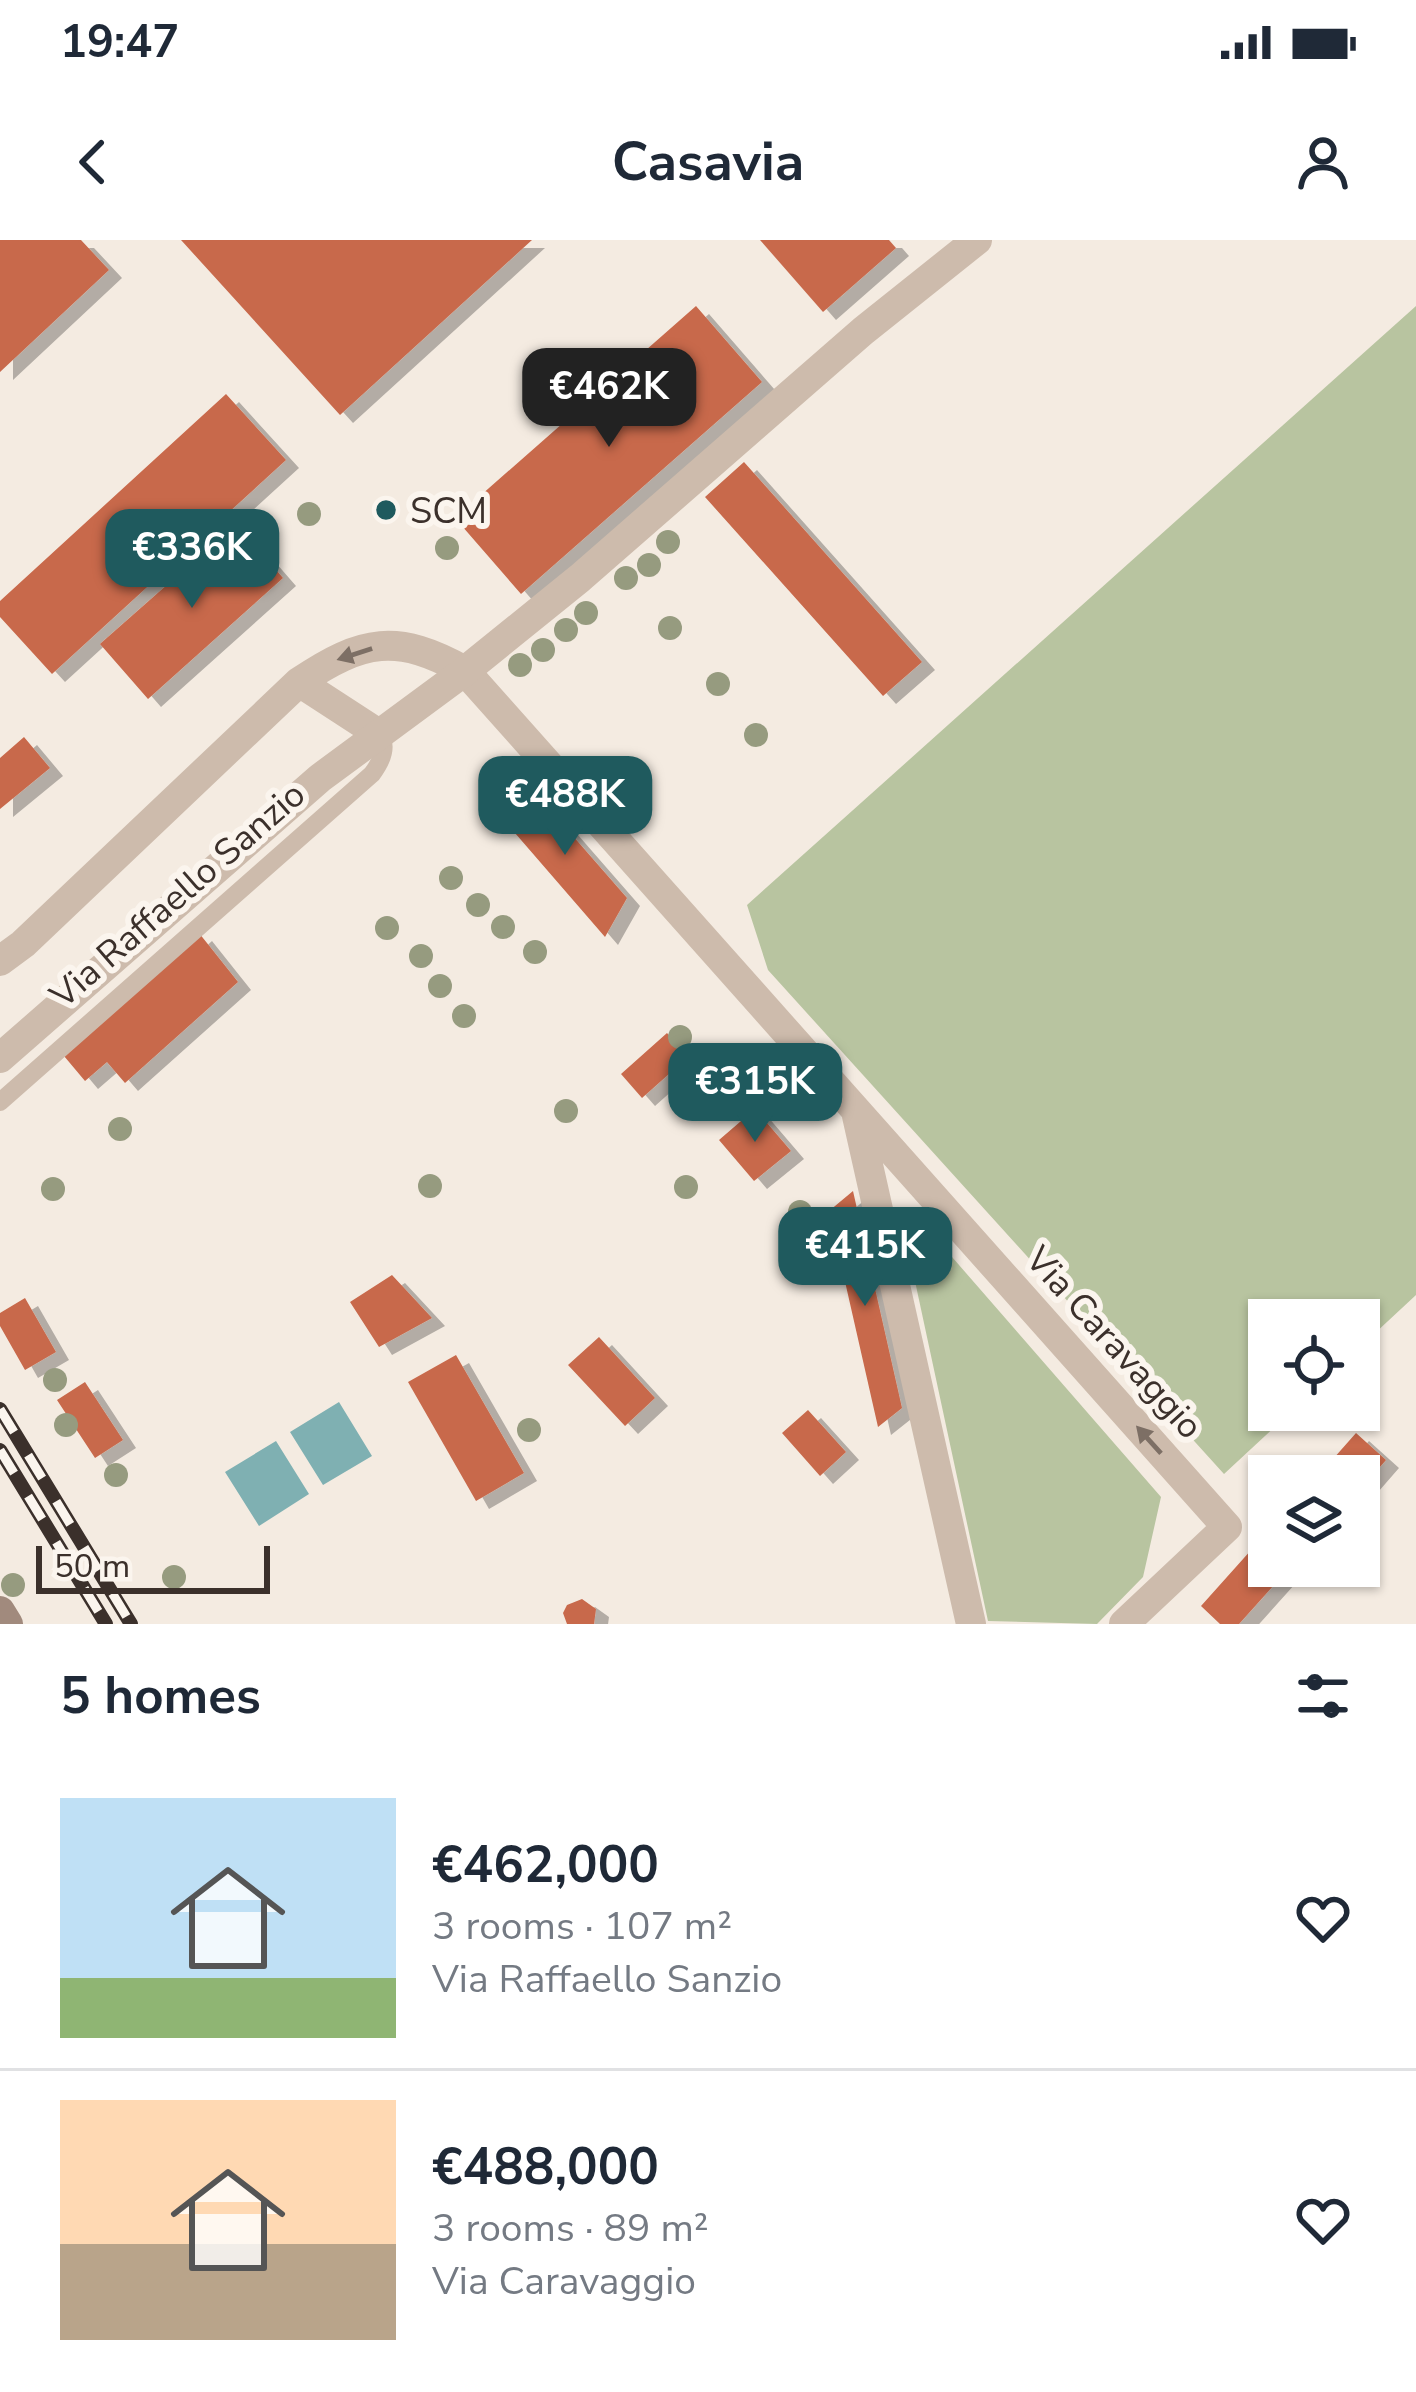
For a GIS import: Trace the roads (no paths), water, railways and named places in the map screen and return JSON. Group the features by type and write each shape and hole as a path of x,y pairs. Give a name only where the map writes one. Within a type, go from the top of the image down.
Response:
{"street":[{"name":"Via Raffaello Sanzio","path":"0,1058 320,778 580,578 949,258 977,240"},
{"path":"0,961 299,682 339,658 381,646 412,647 465,671"},
{"name":"Via Caravaggio","path":"465,671 1227,1527 1124,1624"},
{"path":"299,682 379,734"},
{"path":"856,1110 971,1624"}],"lane":[{"name":"Via Raffaello Sanzio","path":"0,1102 372,774 382,757 379,734"}],"water":[{"path":"339,1402 372,1456 323,1485 290,1432"},
{"path":"276,1441 309,1494 259,1526 225,1472"}],"railway":[{"path":"0,1409 131,1624"},
{"path":"0,1450 106,1624"}],"place":[{"name":"SCM","path":"386,510"}]}
